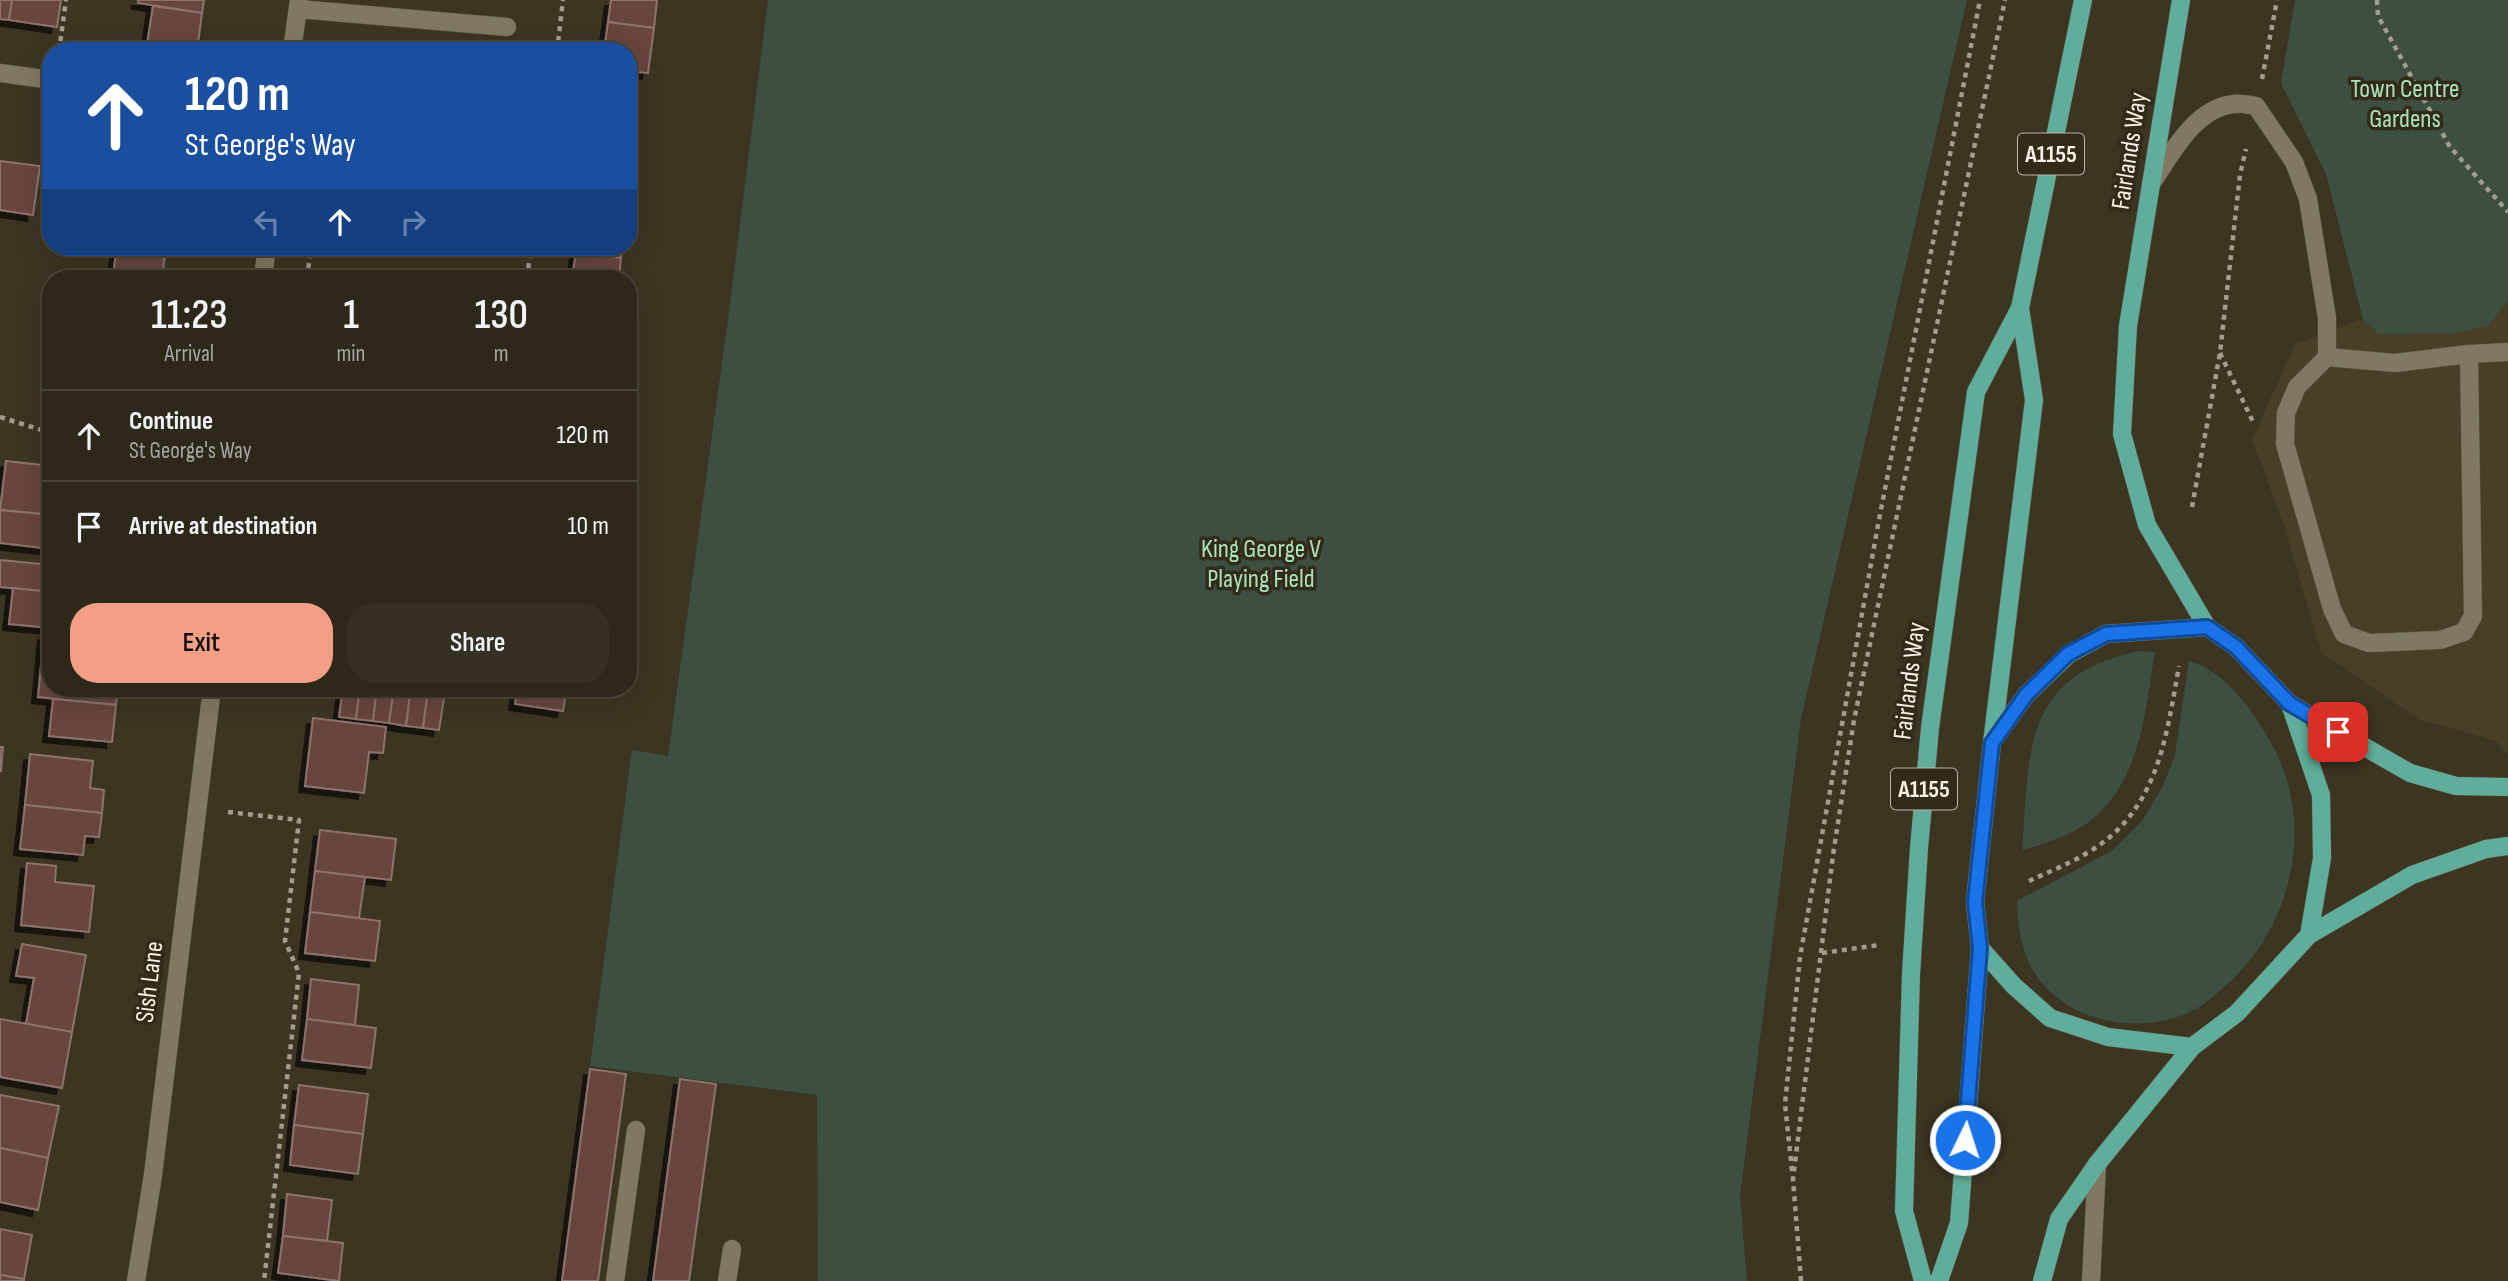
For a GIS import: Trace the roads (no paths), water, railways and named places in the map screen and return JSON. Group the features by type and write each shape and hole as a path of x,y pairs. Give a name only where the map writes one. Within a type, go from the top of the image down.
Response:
{"main road":[{"name":"Fairlands Way","path":"1923,1281 1904,1212 1911,974 1930,729 1976,392 2020,308 2083,0"},
{"name":"Fairlands Way","path":"2181,0 2128,326 2122,434 2147,525 2207,627 2236,647 2290,704 2321,795 2322,858 2309,935"},
{"name":"Fairlands Way","path":"1939,1281 1959,1223 1980,948 1975,902 2034,400 2020,308"},
{"name":"Fairlands Way","path":"1992,743 2026,695 2068,654 2106,634 2207,627"},
{"path":"2290,704 2410,773 2456,786 2508,787"},
{"path":"2042,1281 2059,1219 2096,1164 2192,1047 2237,1013 2309,935 2412,875 2486,849 2508,846"},
{"path":"1980,948 2014,986 2050,1018 2108,1037 2192,1047"}],"street":[{"path":"293,42 299,5 507,27"},
{"path":"0,73 42,79"},
{"path":"2151,184 2187,132 2204,116 2233,104 2256,106 2294,162 2308,198 2327,318 2328,357 2297,387 2286,414 2285,444 2332,609 2344,634 2370,643 2440,640 2464,632 2473,616 2469,354"},
{"path":"2328,357 2395,363 2508,352"},
{"name":"Sish Lane","path":"136,1281 153,1175 211,697"},
{"path":"615,1281 636,1130"},
{"path":"2091,1281 2096,1164"},
{"path":"727,1281 732,1249"}],"park label":[{"name":"Town Centre Gardens","path":"2405,104"},
{"name":"King George V Playing Field","path":"1261,564"}]}
